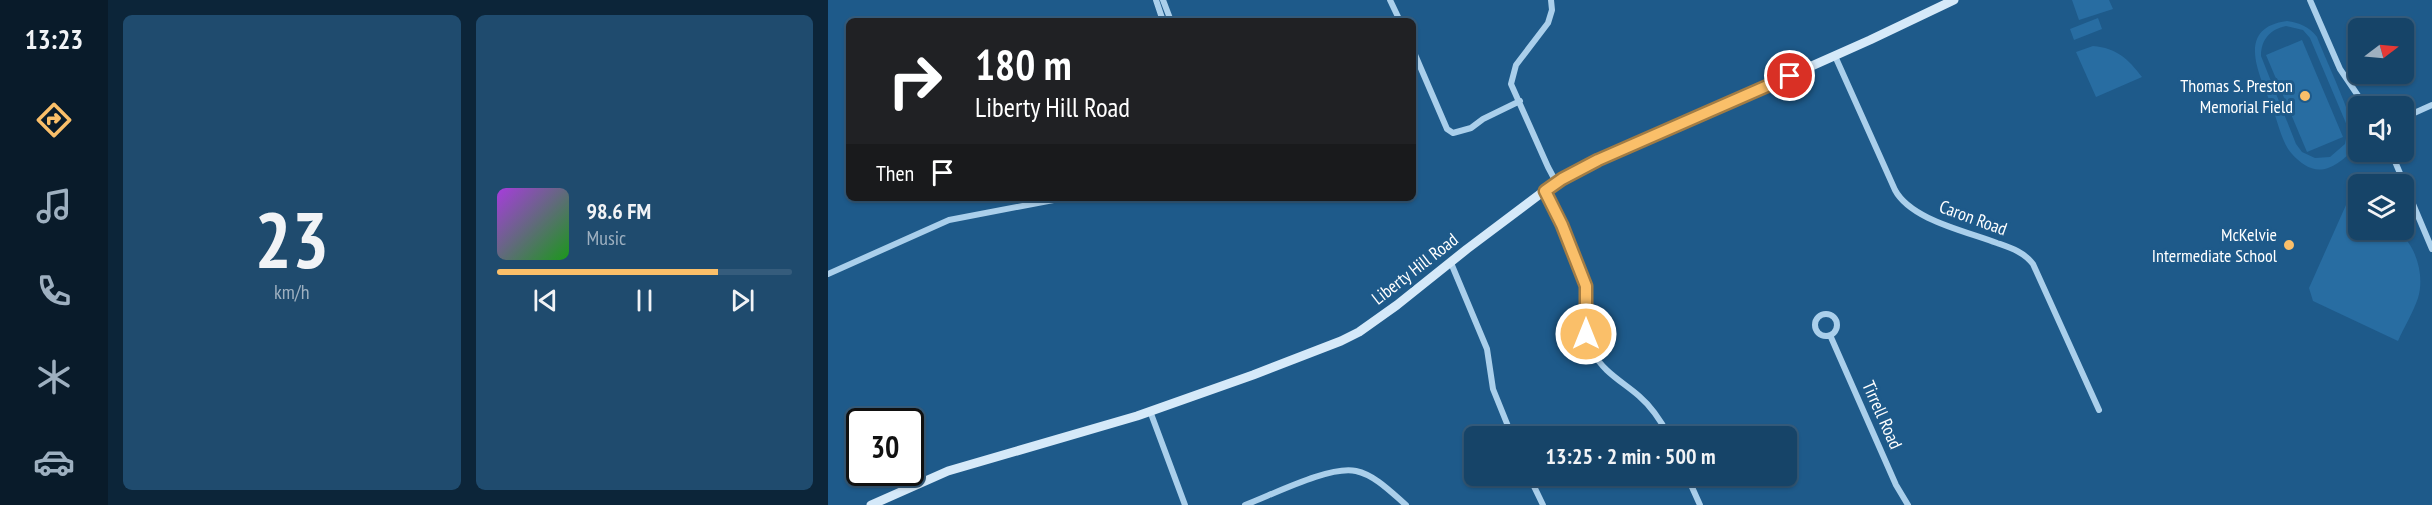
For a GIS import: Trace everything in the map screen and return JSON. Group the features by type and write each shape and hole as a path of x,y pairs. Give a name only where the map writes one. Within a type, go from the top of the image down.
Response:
{"street":[{"path":"1156,0 1162,18"},
{"path":"1163,0 1170,18"},
{"path":"1390,0 1399,18"},
{"path":"1551,0 1552,10 1548,23 1513,71 1512,91 1520,101 1556,182"},
{"name":"Liberty Hill Road","path":"871,505 948,471 1150,411 1341,341 1359,332 1397,305 1556,182 1598,160 1710,113 1954,0"},
{"path":"2310,0 2340,69 2358,96"},
{"name":"Caron Road","path":"1835,56 1902,202 1918,213 2018,251 2033,264 2099,410"},
{"path":"1416,57 1447,129 1453,133 1471,128 1483,119 1520,101"},
{"path":"2414,113 2432,105"},
{"path":"2395,162 2432,249"},
{"path":"1545,191 1562,225 1586,286 1585,329 1594,354 1606,370 1653,410 1663,426"},
{"path":"828,274 949,220 1048,201"},
{"path":"1451,262 1485,345 1493,389 1508,426"},
{"name":"Tirrell Road","path":"1830,335 1896,485 1908,505"},
{"path":"1150,411 1185,505"},
{"path":"1245,505 1317,477 1342,470 1369,475 1406,505"},
{"path":"1534,486 1543,505"},
{"path":"1691,486 1700,505"}],"shaded area":[{"path":"2072,0 2109,0 2113,9 2079,20"},
{"path":"2098,18 2102,29 2074,40 2070,29"},
{"path":"2287,21 2300,24 2311,30 2317,37 2348,114 2348,128 2348,154 2328,168 2313,169 2304,165 2292,154 2283,139 2255,56 2260,33 2270,26","holes":["2286,26 2303,30 2310,38 2348,128 2345,144 2330,157 2315,158 2302,152 2296,144 2261,56 2265,40 2271,32"]},
{"name":"Thomas S. Preston Memorial Field","path":"2302,40 2343,137 2307,152 2266,55"},
{"path":"2093,46 2115,52 2132,65 2142,77 2096,97 2076,52"},
{"path":"2346,205 2348,206 2348,240 2406,240 2414,252 2419,270 2418,298 2398,341 2313,301 2309,288"}],"place":[{"name":"Thomas S. Preston Memorial Field","path":"2305,96"},
{"name":"McKelvie Intermediate School","path":"2289,245"}],"route":[{"path":"1586,334 1586,286 1562,225 1545,191 1556,182 1598,160 1710,113 1790,76"}]}
